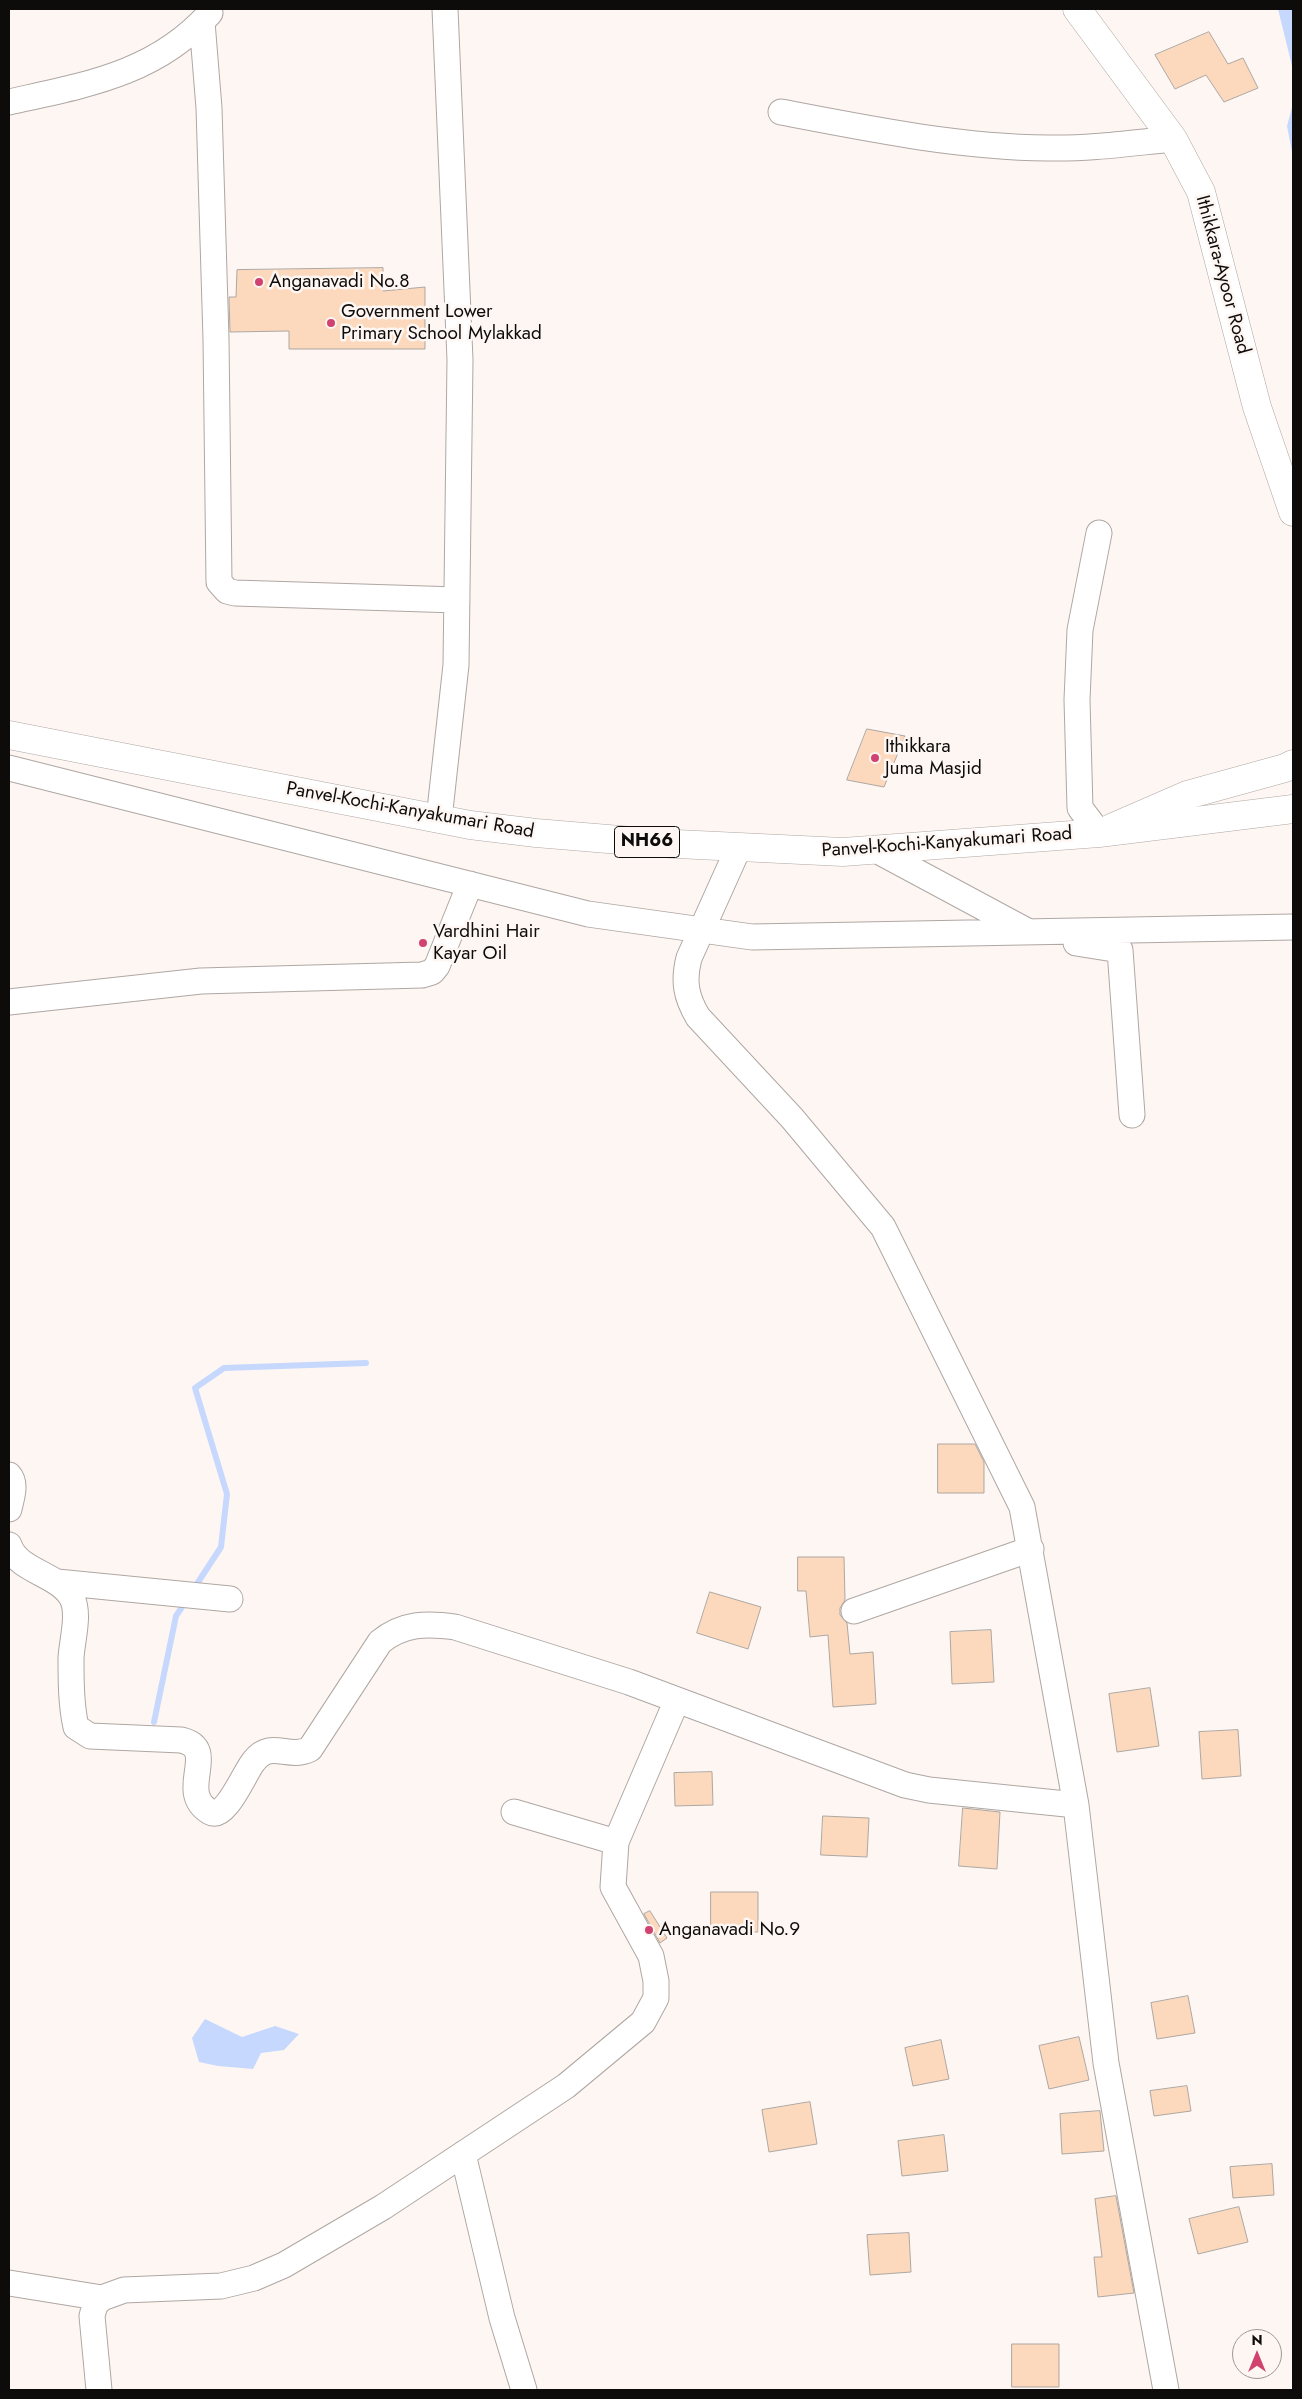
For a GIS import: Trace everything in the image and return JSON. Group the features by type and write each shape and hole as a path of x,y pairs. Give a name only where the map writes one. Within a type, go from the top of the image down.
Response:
{"main road":[{"name":"Ithikkara-Ayoor Road","path":"1077,9 1173,139 1201,192 1258,407 1293,512"},
{"name":"Panvel-Kochi-Kanyakumari Road","path":"9,735 439,819 536,833 738,849 878,851 1099,833 1293,810"},
{"path":"1099,833 1188,795 1285,768 1293,764"}],"street":[{"path":"439,819 456,665 460,360 446,9"},
{"path":"208,15 216,330 219,582 227,591 235,593 457,600"},
{"path":"9,102 109,78 160,56 208,15"},
{"path":"782,112 912,137 986,145 1074,148 1173,139"},
{"path":"1099,533 1080,630 1077,700 1080,808 1099,833"},
{"path":"9,768 588,914 752,937 1293,927"},
{"path":"738,849 702,930 685,974 686,989 693,1008 698,1017 792,1118 883,1227 1022,1507 1076,1805 1106,2064 1166,2390"},
{"path":"878,851 1030,932 1075,943 1120,950 1132,1115"},
{"path":"9,1002 201,981 422,975 432,972 437,966 470,884"},
{"path":"9,1475 12,1479 13,1490 9,1509"},
{"path":"9,1545 21,1562 57,1582 67,1592 74,1604 71,1658 76,1727 90,1736 188,1742 198,1752 195,1788 197,1799 211,1813 216,1814 224,1810 252,1762 264,1752 270,1750 300,1754 310,1749 380,1642 397,1631 416,1624 455,1627 629,1682 905,1785 929,1790 1076,1805"},
{"path":"854,1611 1031,1549"},
{"path":"57,1582 230,1599"},
{"path":"99,2390 92,2316 95,2305 102,2298 124,2290 221,2286 254,2278 284,2265 463,2154 566,2086 643,2022 656,1998 656,1981 651,1956 613,1887 616,1842 677,1700"},
{"path":"514,1812 616,1842"},
{"path":"463,2154 502,2318 524,2390"},
{"path":"9,2283 102,2298"}],"water":[{"path":"1278,9 1293,9 1293,70"},
{"path":"1293,104 1293,157 1287,126"},
{"path":"205,2019 242,2037 275,2026 299,2034 284,2050 261,2053 253,2069 218,2066 199,2062 192,2038"}],"building":[{"path":"1209,32 1228,64 1243,58 1258,88 1224,102 1206,75 1175,89 1155,55"},
{"name":"Government Lower Primary School Mylakkad","path":"383,268 383,291 425,287 425,349 289,349 289,331 230,332 229,297 236,297 237,270"},
{"name":"Ithikkara Juma Masjid","path":"867,729 905,736 884,787 847,780"},
{"path":"938,1444 975,1444 984,1462 984,1493 938,1493"},
{"path":"798,1557 844,1557 845,1600 840,1608 840,1615 847,1623 850,1654 873,1652 876,1704 833,1707 828,1635 810,1637 806,1591 798,1591"},
{"path":"710,1592 761,1607 748,1649 697,1633"},
{"path":"991,1630 994,1682 952,1684 950,1632"},
{"path":"1150,1688 1159,1746 1117,1752 1109,1694"},
{"path":"1238,1730 1241,1776 1202,1779 1199,1732"},
{"path":"712,1772 713,1805 675,1806 674,1773"},
{"path":"963,1808 1000,1812 997,1869 959,1866"},
{"path":"823,1816 869,1818 867,1857 821,1855"},
{"path":"711,1892 758,1892 758,1932 711,1932"},
{"path":"650,1911 667,1938 660,1943 644,1914"},
{"path":"1188,1996 1195,2033 1157,2039 1151,2003"},
{"path":"1079,2037 1089,2080 1049,2089 1039,2046"},
{"path":"941,2040 949,2079 913,2086 905,2048"},
{"path":"1187,2086 1191,2111 1154,2116 1150,2091"},
{"path":"810,2102 817,2144 769,2152 762,2110"},
{"path":"1100,2111 1104,2151 1062,2154 1060,2114"},
{"path":"944,2135 948,2171 902,2176 898,2141"},
{"path":"1272,2164 1274,2195 1233,2198 1230,2167"},
{"path":"1116,2196 1134,2293 1098,2297 1094,2257 1102,2257 1095,2199"},
{"path":"1239,2207 1248,2242 1198,2254 1189,2219"},
{"path":"909,2233 911,2272 870,2275 867,2235"},
{"path":"1012,2344 1059,2344 1059,2387 1012,2387"}],"waterway":[{"path":"193,1590 221,1547 227,1494 195,1388 224,1368 366,1363"},
{"path":"154,1722 176,1616 186,1601"}],"place":[{"name":"Anganavadi No.8","path":"259,282"},
{"name":"Government Lower Primary School Mylakkad","path":"331,323"},
{"name":"Ithikkara Juma Masjid","path":"875,758"},
{"name":"Vardhini Hair Kayar Oil","path":"423,943"},
{"name":"Anganavadi No.9","path":"649,1930"}]}
